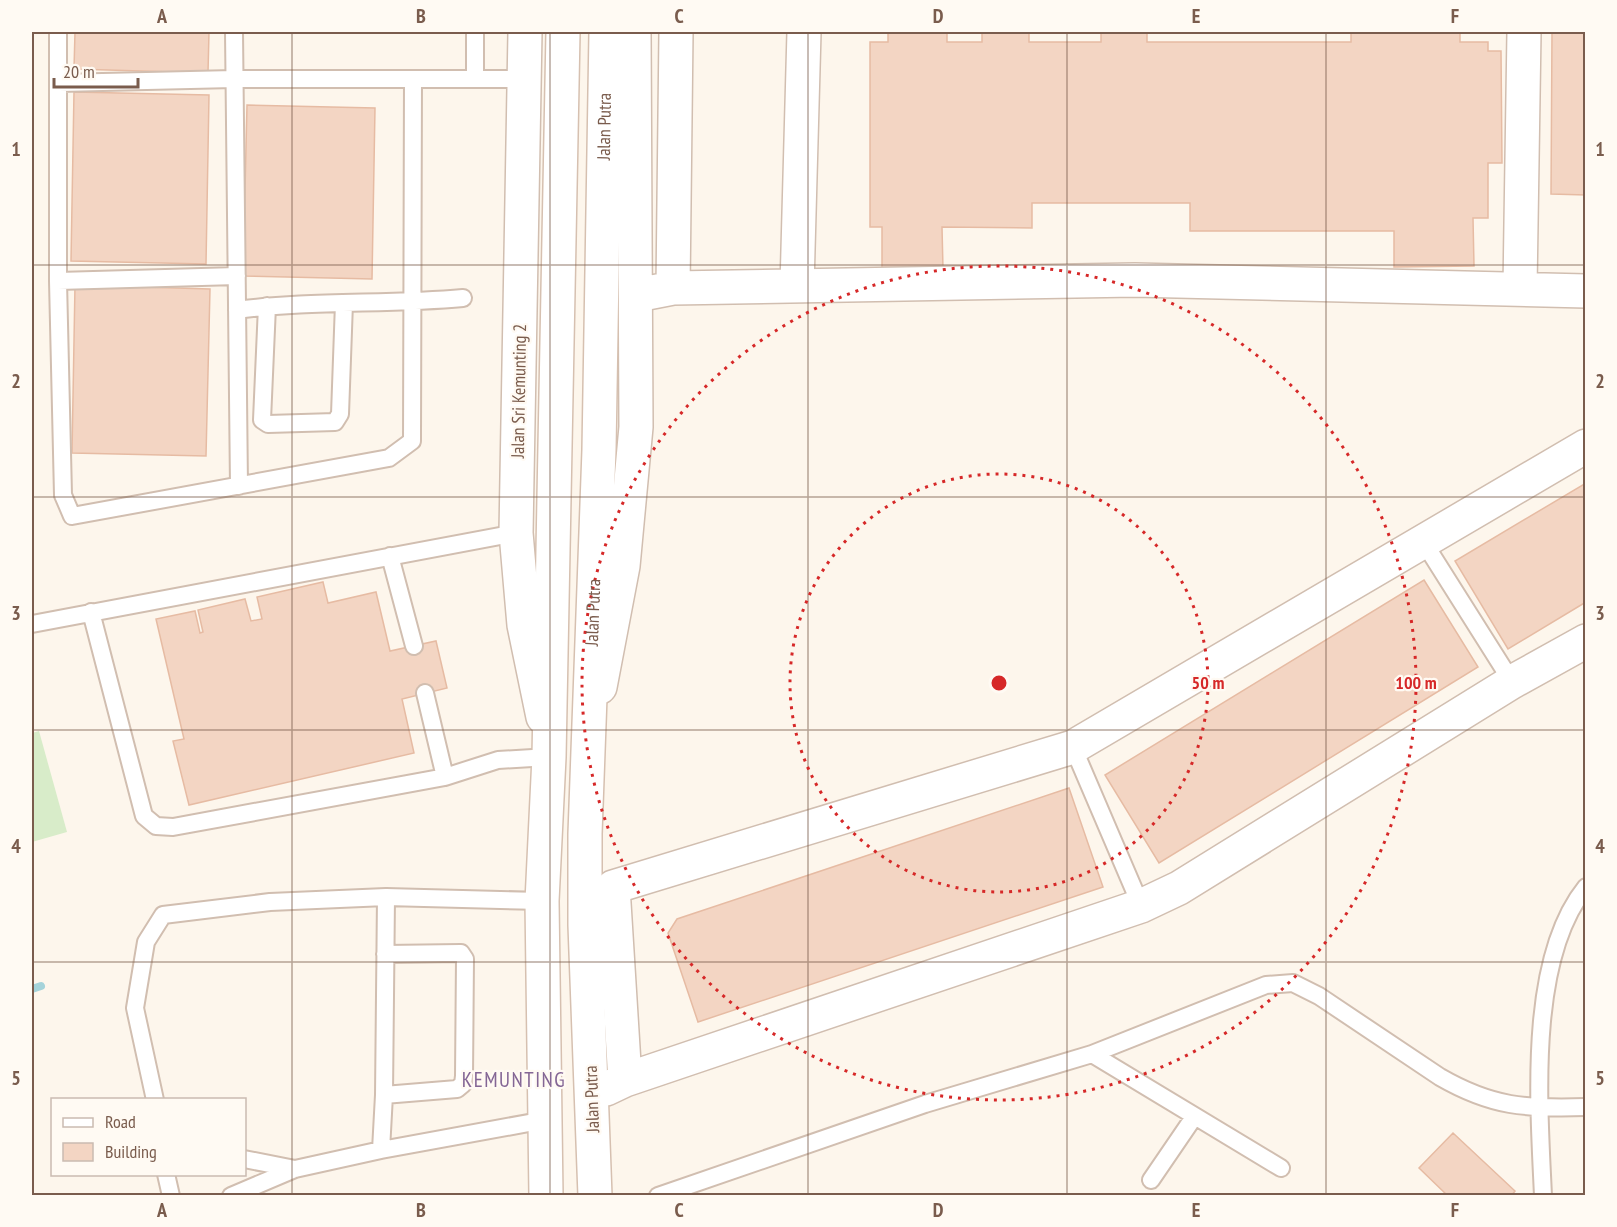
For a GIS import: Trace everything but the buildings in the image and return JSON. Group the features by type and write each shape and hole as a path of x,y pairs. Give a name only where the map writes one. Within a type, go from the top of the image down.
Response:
{"street":[{"name":"Jalan Sri Kemunting 2","path":"525,32 516,533 524,625 549,753"},
{"path":"546,1196 542,901 549,753 563,32"},
{"name":"Jalan Putra","path":"595,1196 591,1097 599,890 589,747 599,450 606,32"},
{"path":"589,747 623,566 636,426 634,32"},
{"path":"673,288 676,32"},
{"path":"797,286 804,32"},
{"path":"1520,288 1524,32"},
{"path":"637,295 673,288 1135,280 1586,291"},
{"path":"625,1080 599,890 1073,747 1586,446"},
{"path":"591,1097 625,1080 1141,906 1179,888 1512,682 1586,641"}],"lane":[{"path":"58,32 58,281 63,495 72,516 389,458 412,441 413,79"},
{"path":"234,32 239,486"},
{"path":"475,32 475,79"},
{"path":"59,83 524,79"},
{"path":"58,281 237,276"},
{"path":"237,310 267,306 413,303 463,298"},
{"path":"267,306 262,420 268,424 335,422 340,414 344,303"},
{"path":"32,624 516,533"},
{"path":"1423,541 1512,682"},
{"path":"390,556 414,646"},
{"path":"91,612 144,816 156,826 173,827 445,777 498,760 549,753"},
{"path":"425,693 445,777"},
{"path":"1073,747 1141,906"},
{"path":"1543,1196 1539,1108 1542,1008 1553,952 1575,900 1586,887"},
{"path":"155,1098 135,1008 146,942 164,915 270,902 386,897 542,901"},
{"path":"381,1150 384,1095 386,897"},
{"path":"384,1095 457,1089 463,1084 465,959 461,953 385,954"},
{"path":"658,1196 925,1104 1092,1054 1266,986 1293,983 1319,996 1458,1088 1494,1102 1539,1108 1586,1107"},
{"path":"1092,1054 1281,1168"},
{"path":"1150,1179 1194,1117"},
{"path":"231,1196 296,1169 381,1150 545,1120"},
{"path":"246,1159 296,1169"},
{"path":"166,1176 171,1196"}],"green space":[{"path":"39,731 67,832 32,842 32,733"}],"waterway":[{"path":"32,989 41,986"}],"district":[{"name":"KEMUNTING","path":"514,1080"}]}
